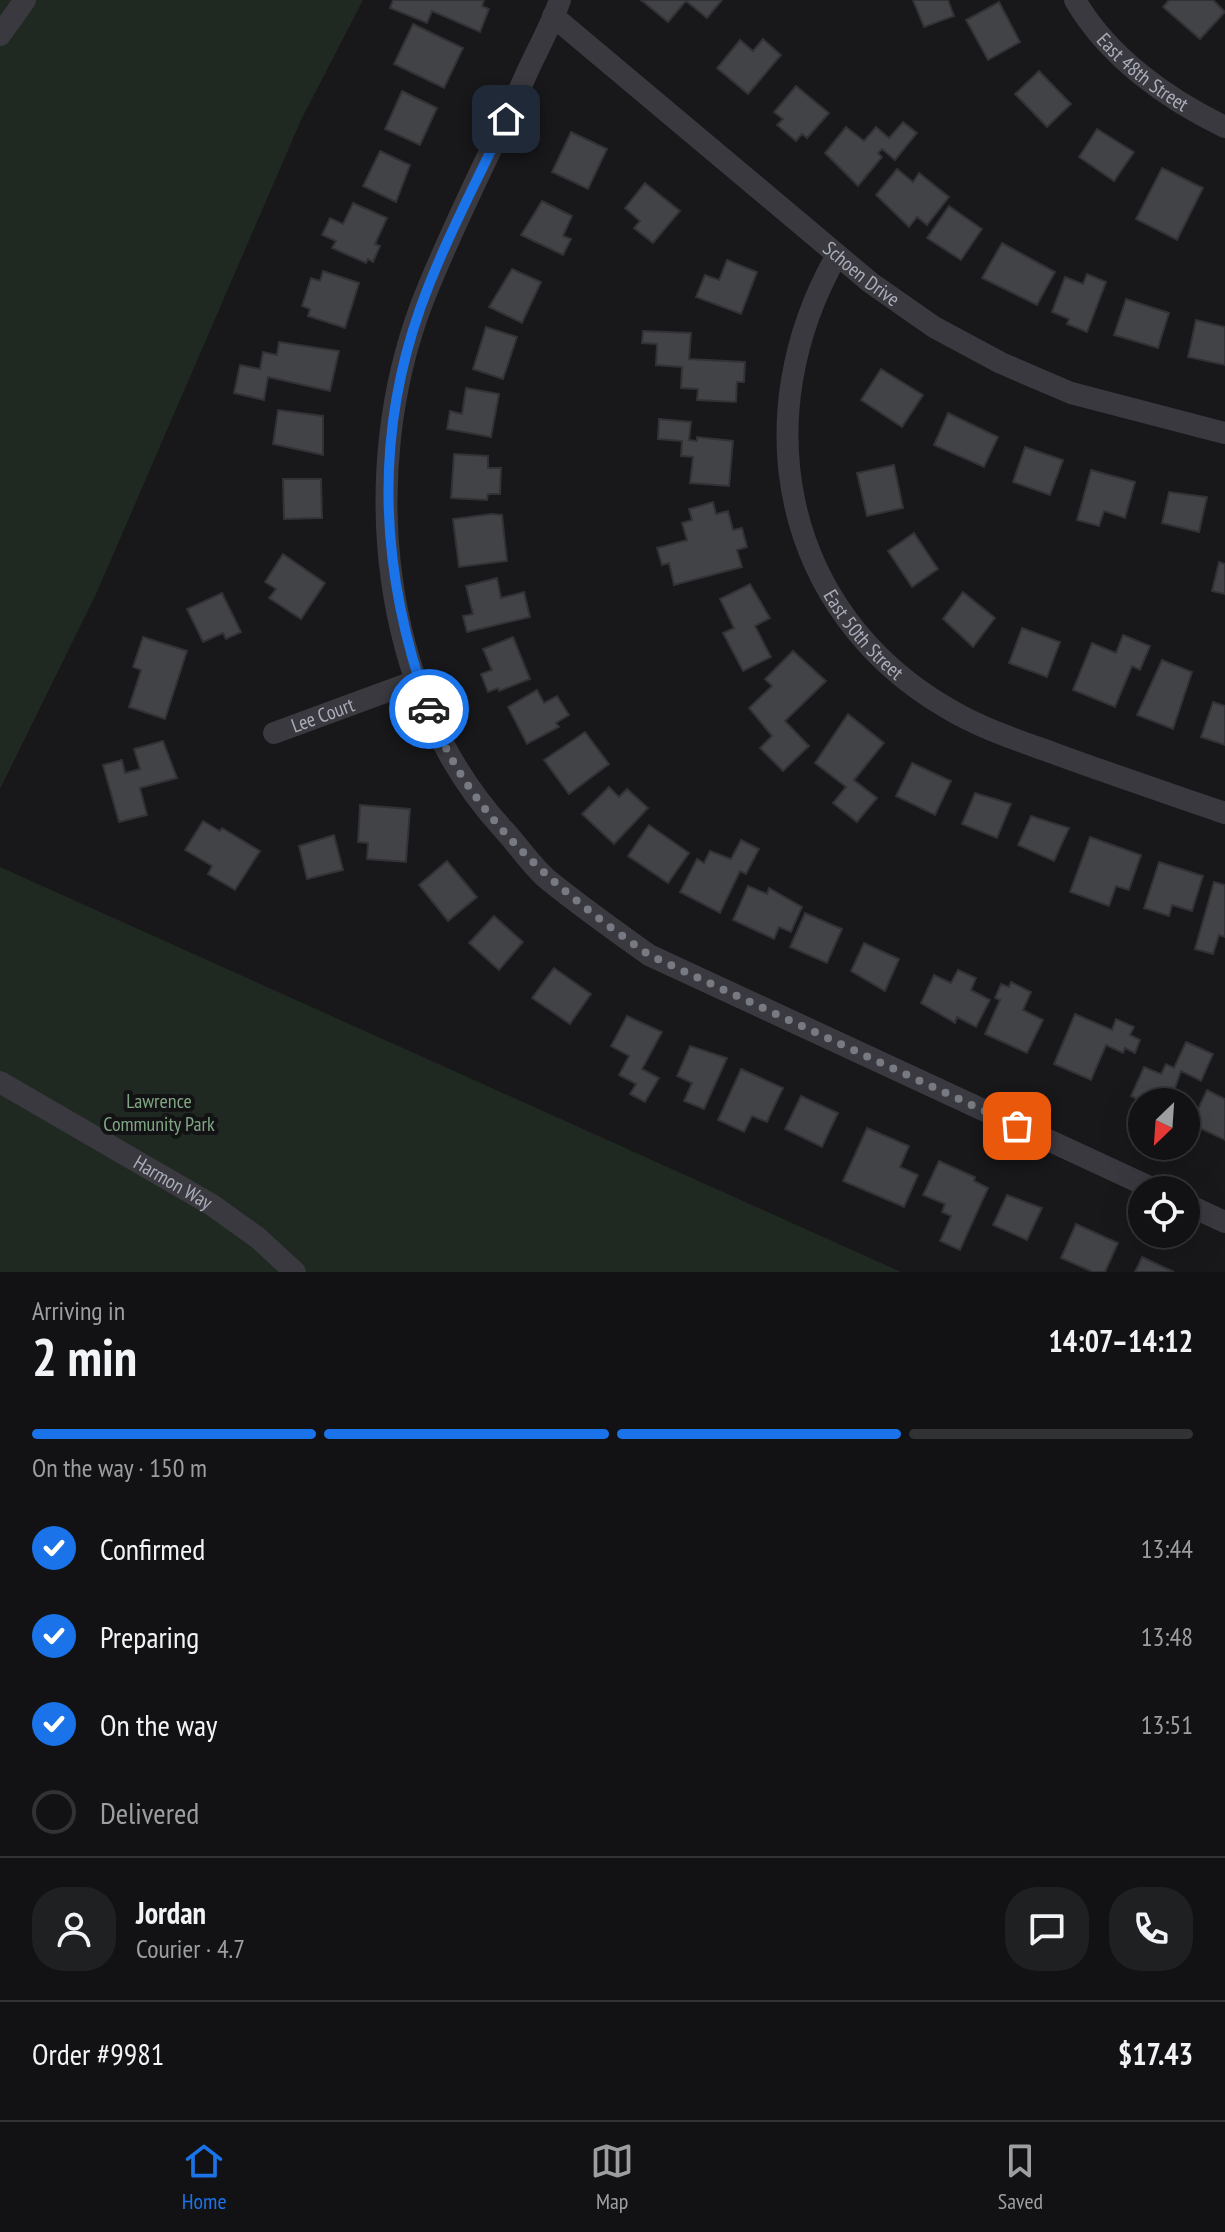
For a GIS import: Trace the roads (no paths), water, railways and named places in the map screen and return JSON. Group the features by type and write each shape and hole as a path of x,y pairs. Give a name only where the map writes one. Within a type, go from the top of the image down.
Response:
{"street":[{"path":"0,35 25,0"},
{"name":"East 48th Street","path":"1075,0 1111,46 1148,81 1225,127"},
{"path":"557,8 431,281 400,378 389,454 388,531 400,619 418,680 441,737 496,822 547,879 606,927 683,971 1128,1177"},
{"name":"Schoen Drive","path":"557,8 837,255 934,327 1001,363 1071,393 1225,433"},
{"name":"East 50th Street","path":"837,255 804,321 793,359 785,421 789,471 799,521 817,569 835,600 894,669 947,708 996,732 1225,813"},
{"name":"Lee Court","path":"274,733 418,680"},
{"name":"Harmon Way","path":"0,1082 212,1205 258,1238 295,1272"},
{"path":"1200,1210 1225,1222"}],"park label":[{"name":"Lawrence Community Park","path":"159,1112"}]}
